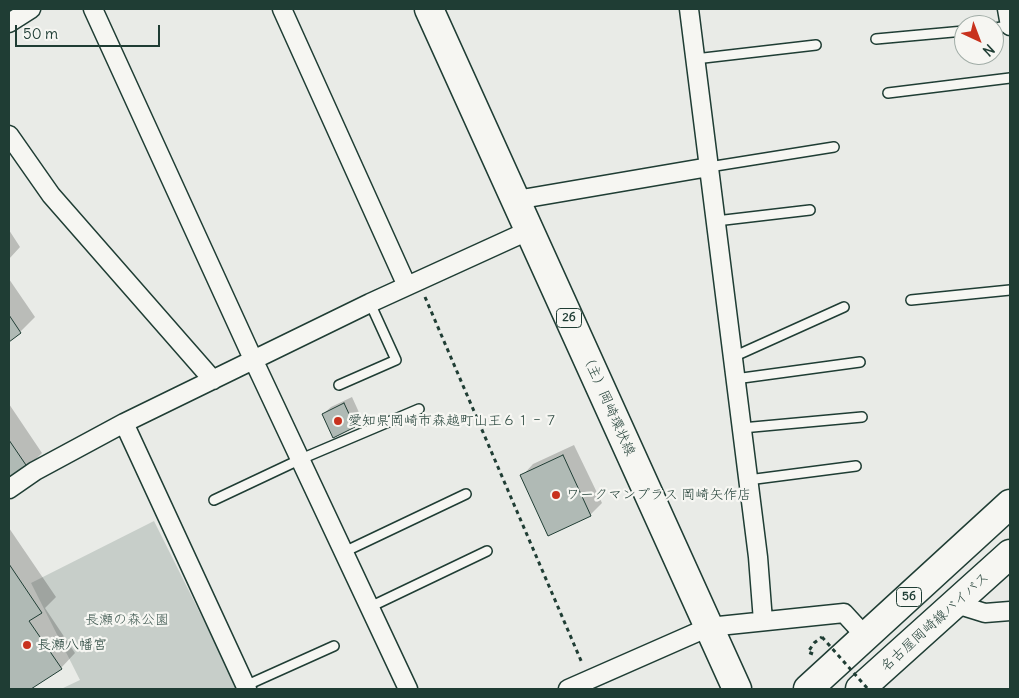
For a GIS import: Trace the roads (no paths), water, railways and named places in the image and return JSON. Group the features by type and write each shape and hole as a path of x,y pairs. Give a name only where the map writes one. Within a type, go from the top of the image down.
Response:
{"main road":[{"name":"（主）岡崎環状線","path":"430,9 737,689"},
{"name":"56","path":"808,689 1010,504"},
{"name":"名古屋岡崎線バイパス","path":"860,689 1010,554"}],"street":[{"path":"9,22 31,9"},
{"path":"93,9 253,359 408,689"},
{"path":"282,9 413,284"},
{"path":"689,9 742,428 763,621"},
{"path":"1007,9 1010,26"},
{"path":"9,134 51,195 213,380"},
{"path":"516,200 709,167"},
{"path":"9,489 35,471 124,423 370,303 530,230"},
{"path":"124,423 246,688"},
{"path":"956,604 985,613 1010,611"},
{"path":"568,689 709,627 844,613 866,637"}],"lane":[{"path":"876,39 954,32"},
{"path":"695,59 816,44"},
{"path":"888,93 1010,78"},
{"path":"709,167 834,148"},
{"path":"716,221 810,210"},
{"path":"911,300 1010,290"},
{"path":"339,385 396,360 370,303"},
{"path":"733,357 844,307"},
{"path":"735,379 860,362"},
{"path":"214,500 301,459 418,409"},
{"path":"742,428 862,417"},
{"path":"748,480 856,466"},
{"path":"344,552 466,494"},
{"path":"370,607 487,552"},
{"path":"246,688 334,646"}],"place":[{"name":"愛知県岡崎市森越町山王６１‐７","path":"338,421"},
{"name":"ワークマンプラス 岡崎矢作店","path":"556,495"},
{"name":"長瀬八幡宮","path":"27,645"}],"park label":[{"name":"長瀬の森公園","path":"127,620"}]}
